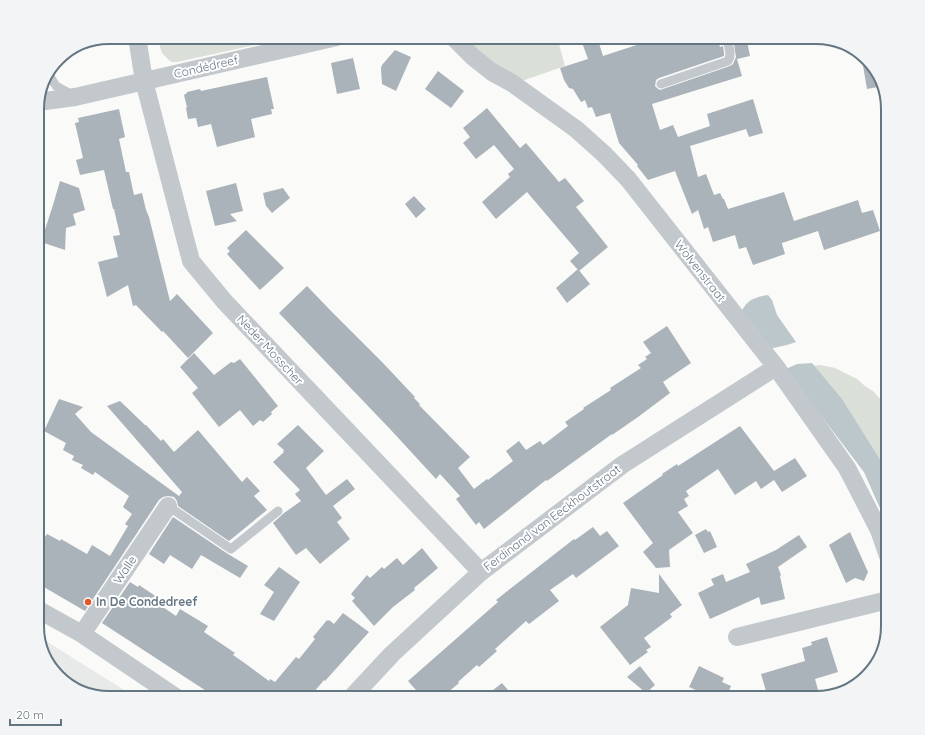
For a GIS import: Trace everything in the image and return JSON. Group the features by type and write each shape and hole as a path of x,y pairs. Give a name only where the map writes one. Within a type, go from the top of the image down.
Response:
{"street":[{"name":"Neder Mosscher","path":"138,44 144,81 191,261 224,301 481,572"},
{"name":"Condédreef","path":"45,101 144,81 306,44"},
{"name":"Wolvenstraat","path":"460,44 473,57 492,72 512,83 576,129 604,154 628,179 776,367 847,468 881,536"},
{"name":"Ferdinand van Eeckhoutstraat","path":"358,691 392,654 481,572 622,465 776,367"},
{"name":"Walle","path":"82,634 168,506"},
{"path":"737,637 881,602"},
{"path":"44,613 82,634 167,691"}],"lane":[{"path":"661,84 728,62 731,52 728,44"},
{"path":"52,79 56,86 75,96"},
{"path":"168,506 231,549 278,511"}],"shaded area":[{"path":"160,44 260,44 177,62 172,62 163,54"},
{"path":"469,44 559,44 565,66 519,82"},
{"path":"768,295 772,300 777,315 796,342 769,349 741,313 748,302"},
{"path":"812,363 842,399 879,458 881,462 881,510 864,472 786,372 788,368 797,364"},
{"path":"820,365 835,368 857,379 873,391 881,400 881,510 864,472 786,370"},
{"path":"46,641 126,691 96,690 73,680 57,666"}],"building":[{"path":"583,44 599,44 603,56 640,44 719,44 720,47 723,46 724,56 656,80 655,86 660,90 730,66 733,64 736,57 734,44 748,44 750,56 737,59 742,76 652,104 660,130 673,125 678,137 710,126 707,114 753,99 763,133 749,137 746,129 690,146 698,177 706,174 714,195 720,193 728,209 784,192 794,221 858,200 862,213 873,210 880,231 824,250 818,231 782,243 785,254 753,265 746,247 739,249 735,235 713,242 708,227 704,229 698,210 692,214 675,171 648,180 637,166 638,165 619,143 610,113 596,117 592,107 588,108 585,100 581,102 573,89 569,88 564,80 560,68 588,59"},
{"path":"395,50 411,57 396,91 382,84 381,68"},
{"path":"353,58 360,89 337,94 331,63"},
{"path":"863,64 868,69 877,87 867,89"},
{"path":"438,71 464,91 451,108 425,89"},
{"path":"267,77 274,109 271,109 272,114 251,119 255,137 217,147 211,124 198,127 196,118 188,119 184,95 187,92 200,89 201,91"},
{"path":"487,108 520,148 526,143 559,182 565,178 584,201 576,207 608,247 579,271 570,261 579,253 527,192 496,219 482,202 510,177 508,174 514,169 494,145 476,159 463,143 470,137 463,128"},
{"path":"119,109 125,137 119,139 126,172 129,172 134,195 142,193 170,301 177,294 213,333 188,358 136,305 133,306 128,285 107,297 98,262 118,257 113,236 120,235 104,170 80,175 76,160 83,158 75,123 79,122 78,118"},
{"path":"60,181 79,188 85,210 73,214 76,225 66,228 65,250 44,243 44,233"},
{"path":"236,183 243,211 230,214 237,221 215,226 206,191"},
{"path":"283,188 290,198 272,213 266,206 263,193"},
{"path":"414,196 426,209 416,218 405,204"},
{"path":"246,230 284,268 260,290 227,254 230,251 227,248"},
{"path":"578,269 590,284 567,303 556,288"},
{"path":"307,286 382,362 415,397 414,398 420,404 419,405 470,457 458,468 474,489 513,461 506,451 519,441 526,450 540,441 543,445 568,426 565,422 584,409 583,408 611,390 610,388 641,368 638,365 647,359 645,357 651,353 643,342 667,326 691,363 663,382 670,393 547,481 546,480 484,529 479,522 476,525 456,499 460,496 440,474 436,479 279,313"},
{"path":"194,353 214,375 231,362 234,363 240,359 278,406 263,422 260,420 253,426 240,410 219,427 192,393 198,388 180,367"},
{"path":"59,399 83,407 75,414 91,432 179,496 182,492 107,406 120,401 161,441 163,439 174,452 198,430 242,482 247,477 260,491 254,496 267,510 229,541 178,506 174,497 163,497 159,500 85,611 44,587 44,538 47,534 60,541 61,539 87,554 92,545 110,556 128,526 125,524 132,514 123,507 129,496 95,472 93,475 81,468 83,465 72,460 74,456 63,450 66,443 44,431"},
{"path":"298,425 324,451 306,468 326,495 347,479 355,489 333,506 342,518 337,522 350,539 320,564 306,548 296,555 273,523 301,501 295,494 300,490 273,462 284,452 284,450 277,444"},
{"path":"740,426 774,471 795,458 807,476 782,492 774,480 761,489 756,481 735,495 718,469 686,491 689,496 684,499 688,506 678,512 693,533 669,550 670,567 656,568 643,552 653,543 623,503 677,464 678,466"},
{"path":"173,517 248,566 240,578 201,555 192,569 170,555 164,564 149,554"},
{"path":"593,527 600,536 607,531 619,546 576,578 573,574 550,590 559,601 529,624 526,621 495,649 497,651 479,667 477,665 449,691 417,691 408,681 498,602 496,600 574,539 575,540"},
{"path":"706,529 708,532 710,531 717,547 704,553 695,535"},
{"path":"850,532 868,572 864,581 855,578 846,583 829,545"},
{"path":"799,535 807,547 778,567 781,575 785,599 761,605 759,597 710,619 698,593 714,585 711,579 723,574 726,582 750,572 746,564 776,550"},
{"path":"422,548 438,568 414,588 415,590 393,607 374,626 352,601 355,598 351,594 367,575 370,578 382,567 384,569 397,558 403,565"},
{"path":"279,567 300,582 274,621 260,614 274,592 264,585"},
{"path":"659,574 682,605 670,614 672,617 644,638 651,647 646,650 648,652 630,665 600,627 628,605 631,588 659,593"},
{"path":"130,582 138,587 139,585 157,597 154,601 176,616 180,609 208,626 204,632 235,653 233,655 269,681 270,679 275,682 296,657 299,659 315,639 313,637 327,620 334,624 343,613 369,632 315,691 206,691 102,623"},
{"path":"827,637 838,672 815,679 818,691 766,691 761,674 805,661 802,648 812,645 811,642"},
{"path":"640,666 655,685 648,691 644,691 627,677"},
{"path":"699,666 724,678 722,682 731,686 729,691 698,691 689,687"},
{"path":"502,683 509,691 492,691"}],"place":[{"name":"In De Condedreef","path":"88,602"}]}
